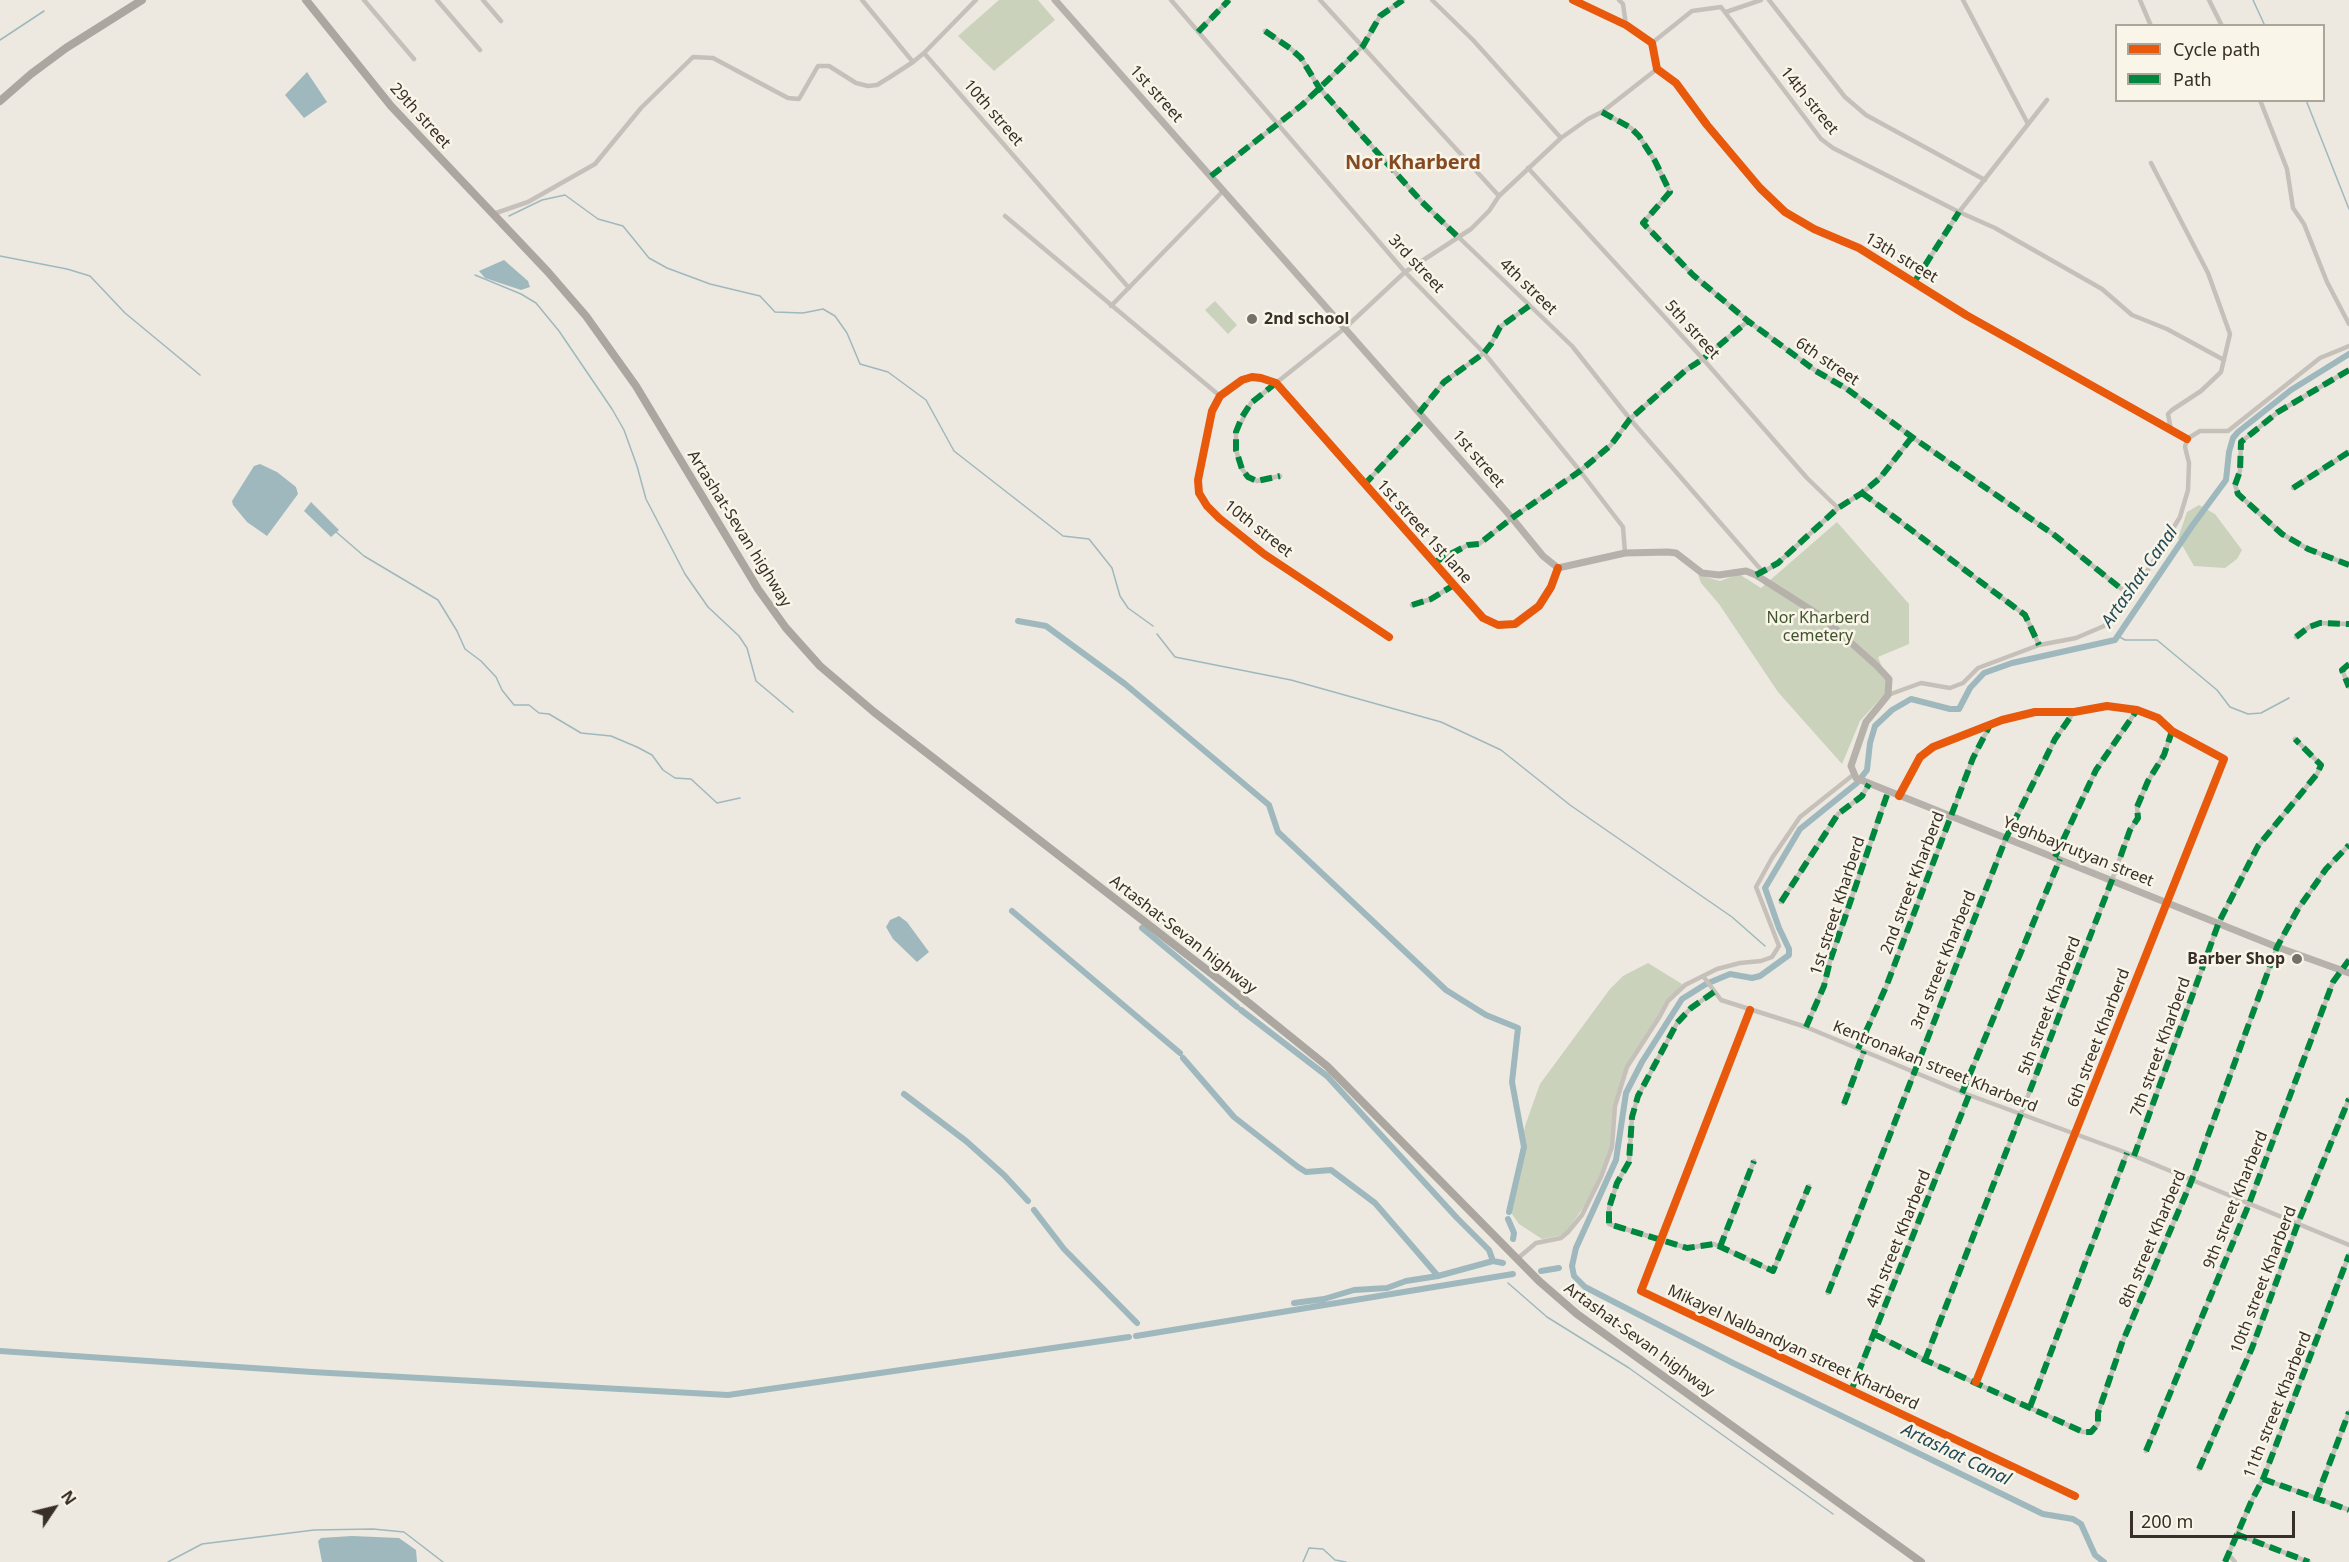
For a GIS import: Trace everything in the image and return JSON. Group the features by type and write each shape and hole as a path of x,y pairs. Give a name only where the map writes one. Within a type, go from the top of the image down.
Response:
{"main road":[{"path":"0,101 66,48 142,0"},
{"name":"29th street","path":"306,0 391,106 521,244"},
{"name":"1st street","path":"1054,0 1345,328 1543,556 1558,568"},
{"name":"Artashat-Sevan highway","path":"521,244 564,290 600,335 636,386 758,589 786,628 820,666 874,712 1327,1066 1517,1259 1576,1314 1921,1562"},
{"path":"1558,568 1626,553 1676,553 1702,573 1719,575 1746,571 1759,574 1822,616 1877,666 1888,679 1888,695 1866,722 1851,766 1855,777"},
{"name":"Yeghbayrutyan street","path":"1855,777 2277,947 2349,973"}],"street":[{"path":"364,0 414,59"},
{"path":"437,0 480,50"},
{"path":"483,0 501,21"},
{"path":"862,0 913,62"},
{"path":"493,214 528,202 595,164 641,108 693,57 713,58 788,98 799,99 818,66 829,66 856,83 868,86 877,85 924,53 976,0"},
{"name":"3rd street","path":"1171,0 1405,272 1484,353 1623,527 1626,553"},
{"path":"1198,32 1229,0"},
{"path":"1320,0 1499,196"},
{"path":"1211,176 1320,89 1363,46 1380,16 1403,0"},
{"path":"1432,0 1473,40 1561,138"},
{"path":"1280,476 1257,481 1248,477 1242,469 1236,450 1236,432 1251,403 1345,328 1405,272 1471,230 1489,211 1499,196 1561,138 1602,112 1657,69 1652,43 1626,25 1573,0"},
{"path":"1619,0 1623,4 1626,25"},
{"path":"1652,43 1692,10 1721,7 1721,0"},
{"path":"1726,12 1761,0"},
{"path":"1769,0 1845,97 1866,115 1985,180"},
{"path":"1963,0 2028,124"},
{"path":"2140,0 2150,24"},
{"path":"2209,0 2221,24"},
{"name":"14th street","path":"1721,7 1821,139 1833,148 1995,228 2102,289 2132,315 2167,329 2224,360"},
{"name":"4th street","path":"1265,31 1291,48 1301,58 1320,89 1422,202 1572,346 1759,574"},
{"name":"10th street","path":"924,53 1129,288"},
{"name":"13th street","path":"1657,69 1676,83 1707,125 1760,188 1785,212 1814,229 1859,248 1966,315 2187,439"},
{"path":"1915,281 1959,212 2047,100"},
{"path":"2261,102 2288,169 2293,208 2304,224 2326,282 2349,324"},
{"name":"6th street","path":"1602,112 1631,128 1639,136 1670,192 1643,223 1694,274 1748,321 2054,534 2129,595"},
{"path":"2151,162 2208,273 2230,334 2222,372 2201,391 2168,414 2171,430"},
{"name":"5th street","path":"1528,168 1703,359 1807,478 1838,508"},
{"path":"1112,306 1223,191"},
{"path":"1005,216 1220,396 1242,380 1252,377 1276,383"},
{"path":"1419,413 1444,382 1484,353 1500,327 1529,306"},
{"path":"1435,562 1468,544 1479,544 1580,471 1611,445 1630,419 1686,370 1703,359 1748,321"},
{"path":"1888,695 1921,683 1950,688 1963,683 1978,668 2039,645 2076,638 2104,626 2146,573 2180,517 2188,490 2189,463 2185,447 2187,439 2200,431 2228,431 2320,358 2349,346"},
{"path":"2349,370 2278,412 2241,442 2240,471 2235,485 2238,493 2270,525 2308,549 2349,565"},
{"name":"1st street 1st lane","path":"1276,383 1483,618 1498,625 1515,624 1539,606 1551,587 1558,568"},
{"name":"10th street","path":"1220,396 1212,411 1198,480 1199,493 1207,506 1264,554 1389,637"},
{"path":"1364,485 1425,419"},
{"path":"1759,574 1778,563 1838,508 1880,478 1912,437"},
{"path":"2293,488 2349,452"},
{"path":"1862,493 2025,615 2039,645"},
{"path":"1412,605 1431,599 1454,585"},
{"path":"2296,638 2309,627 2320,623 2349,624"},
{"path":"2349,664 2342,670 2349,687"},
{"path":"1899,796 1920,757 1933,747 1990,725 2035,712 2074,712 2107,706 2137,710 2158,718 2172,731"},
{"path":"1962,1092 2057,858 2096,770 2137,710"},
{"name":"3rd street Kharberd","path":"1828,1293 2006,838 2055,740 2074,712"},
{"name":"2nd street Kharberd","path":"1844,1104 1861,1050 1973,758 1990,725"},
{"name":"5th street Kharberd","path":"1925,1360 2130,830 2138,818 2137,807 2148,781 2164,755 2172,731"},
{"name":"6th street Kharberd","path":"1976,1382 2224,759 2172,731"},
{"name":"7th street Kharberd","path":"2134,1156 2219,922 2258,846 2317,774 2321,765 2295,739"},
{"path":"1517,1259 1536,1243 1561,1238 1582,1215 1601,1177 1612,1147 1615,1106 1627,1067 1668,1001 1685,985 1717,969 1772,957 1779,946 1756,887 1772,858 1800,817 1855,777"},
{"path":"1781,902 1838,814 1862,796 1866,783"},
{"name":"1st street Kharberd","path":"1806,1027 1824,986 1830,961 1888,792"},
{"name":"8th street Kharberd","path":"1874,1334 1925,1360 2083,1432 2091,1432 2098,1424 2098,1413 2122,1343 2192,1182 2277,947 2298,909 2326,868 2349,845"},
{"name":"9th street Kharberd","path":"2146,1451 2249,1204 2333,982 2349,960"},
{"path":"1703,976 1714,992 1691,1008 1677,1023 1638,1096 1632,1117 1629,1162 1617,1183 1609,1208 1609,1224 1688,1248 1714,1244 1773,1271 1809,1186"},
{"name":"Kentronakan street Kharberd","path":"1714,992 1721,1000 1806,1027 2021,1116 2127,1153 2192,1182 2349,1245"},
{"name":"Mikayel Nalbandyan street Kharberd","path":"1750,1010 1641,1291 2075,1496"},
{"name":"4th street Kharberd","path":"1851,1391 1969,1095"},
{"name":"10th street Kharberd","path":"2199,1469 2252,1348 2298,1223 2349,1099"},
{"path":"2030,1407 2127,1153"},
{"path":"1720,1247 1754,1161"},
{"name":"11th street Kharberd","path":"2225,1562 2263,1479 2349,1255"},
{"path":"2316,1499 2349,1412"},
{"path":"2263,1479 2349,1510"},
{"path":"2236,1534 2309,1562"},
{"path":"2229,1555 2235,1562"}],"green space":[{"path":"999,0 1038,0 1055,20 994,71 958,36"},
{"path":"1215,301 1237,325 1228,334 1205,310"},
{"path":"2199,505 2215,514 2242,550 2237,559 2225,568 2194,566 2178,538 2187,512"},
{"name":"Nor Kharberd cemetery","path":"1837,522 1909,604 1909,644 1878,657 1890,688 1860,721 1842,764 1778,692 1719,604 1701,583 1698,575 1720,581 1739,574 1761,588"},
{"path":"1648,963 1682,984 1631,1057 1614,1103 1614,1146 1588,1201 1564,1235 1542,1239 1519,1224 1509,1210 1525,1126 1540,1084 1610,989 1623,976"}],"water":[{"path":"307,72 327,102 304,118 285,95"},
{"path":"504,260 528,281 530,287 521,290 485,278 479,271"},
{"path":"260,464 277,472 296,487 298,494 267,536 247,522 232,501 254,466"},
{"path":"311,502 339,530 331,537 304,511"},
{"path":"899,916 907,922 929,952 917,962 893,939 886,927 890,920"},
{"path":"352,1536 399,1538 416,1550 417,1562 322,1562 318,1541 321,1538"}],"waterway":[{"path":"2253,0 2264,24"},
{"path":"0,40 44,11"},
{"path":"2307,102 2349,209"},
{"path":"509,216 542,200 565,195 598,219 623,226 649,258 667,268 710,284 760,296 775,312 803,313 823,309 835,316 847,333 860,364 888,372 926,400 954,451 1063,536 1089,539 1112,568 1120,596 1128,608 1153,626"},
{"path":"0,256 67,269 90,276 125,313 200,375"},
{"path":"475,275 521,294 536,303 559,331 624,430 646,499 685,574 708,607 739,636 747,648 756,681 793,712"},
{"name":"Artashat Canal","path":"2104,1562 2095,1555 2081,1524 2073,1519 2043,1514 1733,1363 1585,1287 1574,1276 1572,1266 1576,1248 1616,1160 1626,1093 1642,1062 1682,999 1706,984 1730,974 1752,978 1760,976 1789,955 1789,949 1765,888 1800,829 1857,783 1867,770 1870,743 1875,726 1892,710 1911,699 1950,709 1959,709 1970,688 1984,673 2012,663 2115,640 2226,480 2233,438 2291,390 2349,354"},
{"path":"335,531 364,556 438,600 465,649 481,661 496,677 502,690 514,705 529,705 539,713 549,714 581,733 611,736 637,747 652,755 663,770 675,778 691,779 717,803 740,798"},
{"path":"1018,621 1046,626 1125,684 1269,805 1278,832 1446,990 1486,1015 1518,1028 1512,1082 1524,1147 1509,1212"},
{"path":"1157,634 1175,657 1291,680 1441,722 1501,750 1570,805 1732,917 1765,946"},
{"path":"2118,636 2125,640 2157,640 2217,690 2230,707 2248,714 2261,713 2289,698"},
{"path":"1012,911 1180,1053"},
{"path":"1142,928 1237,1007"},
{"path":"1241,1010 1327,1076 1489,1250 1493,1261"},
{"path":"1183,1058 1234,1117 1298,1167 1306,1172 1331,1170 1375,1203 1438,1276"},
{"path":"904,1094 966,1141 1004,1175 1028,1201"},
{"path":"1034,1210 1064,1249 1137,1323"},
{"path":"1508,1219 1514,1233 1513,1239"},
{"path":"1294,1303 1324,1299 1354,1290 1387,1288 1406,1281 1438,1276 1493,1261 1503,1263"},
{"path":"1541,1271 1559,1268"},
{"path":"1136,1336 1513,1274"},
{"path":"1508,1283 1547,1317 1629,1368 1833,1514"},
{"path":"0,1351 312,1372 728,1395 1129,1337"},
{"path":"168,1562 202,1544 314,1530 373,1529 404,1532 443,1562"},
{"path":"1303,1562 1309,1548 1323,1549 1335,1560 1346,1562"}],"marked path":[{"path":"1198,32 1229,0"},
{"path":"1211,176 1302,105 1363,46 1380,16 1403,0"},
{"path":"1265,31 1301,58 1320,89 1422,202 1458,237"},
{"path":"1602,112 1631,128 1655,161 1670,192 1643,223 1693,275 1748,321 1816,371 1847,389 1912,437 2053,534 2129,595"},
{"path":"1915,281 1959,212"},
{"path":"1419,413 1444,382 1484,353 1500,327 1529,306"},
{"path":"1435,562 1468,545 1479,544 1580,471 1611,445 1630,419 1686,370 1703,359 1748,321"},
{"path":"2349,370 2278,412 2241,442 2240,471 2235,485 2238,494 2282,534 2308,549 2349,565"},
{"path":"1276,383 1251,403 1242,417 1236,432 1236,450 1242,469 1248,477 1257,481 1280,476"},
{"path":"1364,485 1425,419"},
{"path":"1756,575 1778,563 1838,508 1880,478 1912,437"},
{"path":"2293,488 2349,452"},
{"path":"1862,493 2025,615 2039,645"},
{"path":"1412,605 1431,599 1454,585"},
{"path":"2296,637 2309,627 2320,623 2349,624"},
{"path":"2349,664 2342,670 2349,687"},
{"path":"2055,857 2096,770 2137,710"},
{"path":"1828,1293 2006,838 2055,739 2074,712"},
{"path":"1858,1049 1886,987 1973,758 1990,725"},
{"path":"1925,1360 2130,830 2138,818 2137,807 2148,781 2164,755 2172,731"},
{"path":"2134,1156 2219,922 2258,846 2317,774 2321,765 2295,739"},
{"path":"1781,902 1838,814 1862,796 1869,784"},
{"path":"1806,1027 1824,986 1830,961 1888,792"},
{"path":"1874,1334 1925,1360 2083,1432 2091,1432 2098,1424 2098,1413 2122,1343 2191,1182 2277,947 2298,909 2326,869 2349,845"},
{"path":"1962,1093 2060,859"},
{"path":"2146,1451 2249,1204 2333,982 2349,960"},
{"path":"1714,992 1691,1008 1677,1023 1638,1096 1632,1117 1629,1162 1617,1183 1609,1208 1609,1224 1687,1248 1714,1244 1773,1271 1809,1186"},
{"path":"1844,1104 1864,1051"},
{"path":"1851,1391 1969,1095"},
{"path":"2199,1469 2252,1348 2298,1223 2349,1099"},
{"path":"2030,1407 2127,1153"},
{"path":"1720,1247 1754,1161"},
{"path":"2225,1562 2263,1479 2349,1255"},
{"path":"2316,1499 2349,1412"},
{"path":"2263,1479 2349,1510"},
{"path":"2236,1534 2309,1562"}],"cycle path":[{"path":"1573,0 1626,25 1652,43 1657,69 1676,83 1707,125 1760,188 1785,212 1814,229 1859,248 1966,315 2187,439"},
{"path":"1389,637 1264,554 1219,518 1207,506 1199,493 1198,480 1212,411 1220,396 1242,380 1252,377 1276,383 1483,618 1498,625 1515,624 1539,606 1551,587 1558,568"},
{"path":"1899,796 1920,757 1933,747 2002,720 2035,712 2074,712 2107,706 2137,710 2158,718 2172,731 2224,759 1976,1382"},
{"path":"1750,1010 1641,1291 2075,1496"}],"place":[{"name":"2nd school","path":"1252,319"},
{"name":"Barber Shop","path":"2297,959"}],"district":[{"name":"Nor Kharberd","path":"1413,163"}]}
